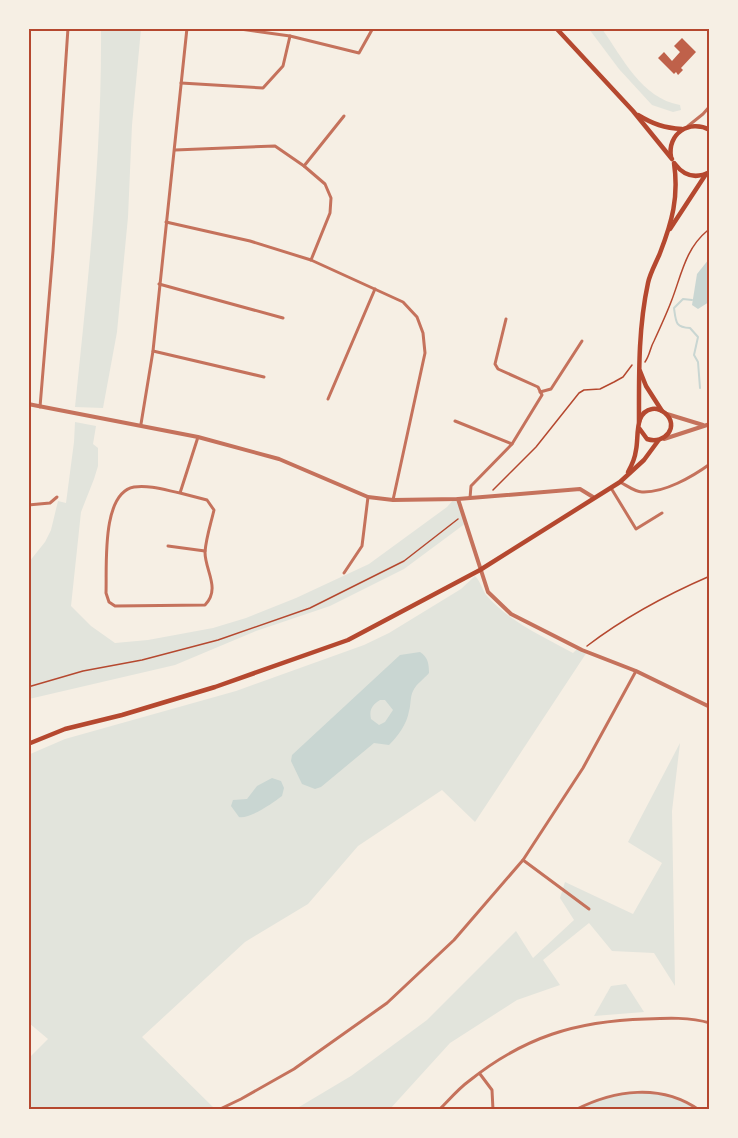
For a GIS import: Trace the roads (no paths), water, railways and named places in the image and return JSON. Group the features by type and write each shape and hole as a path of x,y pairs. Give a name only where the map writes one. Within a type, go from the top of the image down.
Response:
{"main road":[{"path":"556,28 633,111 685,174 693,176 708,173"},
{"path":"633,111 652,124 663,128 684,128 695,125 710,129"},
{"path":"626,477 634,461 639,425 639,367 648,282 667,234 676,202 677,184 670,151 672,141 684,128"},
{"path":"667,234 708,173"},
{"path":"28,744 65,729 216,687 348,640 480,570 620,482 644,460 671,427 669,418 646,386 639,367"},
{"path":"660,440 647,439 639,425 643,414 648,411 653,409 664,412"}],"street":[{"path":"40,407 68,28"},
{"path":"141,424 153,351 187,28"},
{"path":"233,28 290,36 359,54 373,28"},
{"path":"181,83 263,87 283,66 290,36"},
{"path":"684,128 704,114 710,106"},
{"path":"304,166 344,116"},
{"path":"174,150 275,146 304,166 325,184 331,198 330,213 311,260"},
{"path":"166,222 250,241 311,260 403,302 417,317 423,333 425,353 393,500"},
{"path":"159,284 283,318"},
{"path":"328,399 375,289"},
{"path":"470,498 471,486 512,444 542,396 538,387 498,369 495,364 506,319"},
{"path":"540,392 551,389 582,341"},
{"path":"153,351 264,377"},
{"path":"28,404 141,424 279,459 368,497 393,500 458,499 580,489 593,497"},
{"path":"664,412 703,426"},
{"path":"455,421 512,444"},
{"path":"660,440 710,424"},
{"path":"180,493 198,437"},
{"path":"620,482 640,492 652,491 670,486 710,464"},
{"path":"134,487 151,487 180,493 207,500 214,510 205,551 214,591 211,599 206,605 115,606 107,598 109,526 112,509 118,496 134,487"},
{"path":"611,488 636,529 662,513"},
{"path":"28,505 50,503 57,497"},
{"path":"344,573 362,546 368,497"},
{"path":"458,499 488,592 511,614 582,650 636,671 710,707"},
{"path":"168,546 205,551"},
{"path":"218,1110 294,1069 400,992 454,940 523,860 583,768 636,671"},
{"path":"523,860 589,909"},
{"path":"439,1110 468,1081 523,1045 576,1026 627,1019 669,1018 710,1023"},
{"path":"479,1074 494,1095 493,1110"},
{"path":"575,1110 608,1096 634,1092 668,1095 690,1103 699,1110"}],"waterway":[{"path":"692,300 683,299 674,308 677,323 690,328 698,337 694,355 698,362 700,388"}]}
